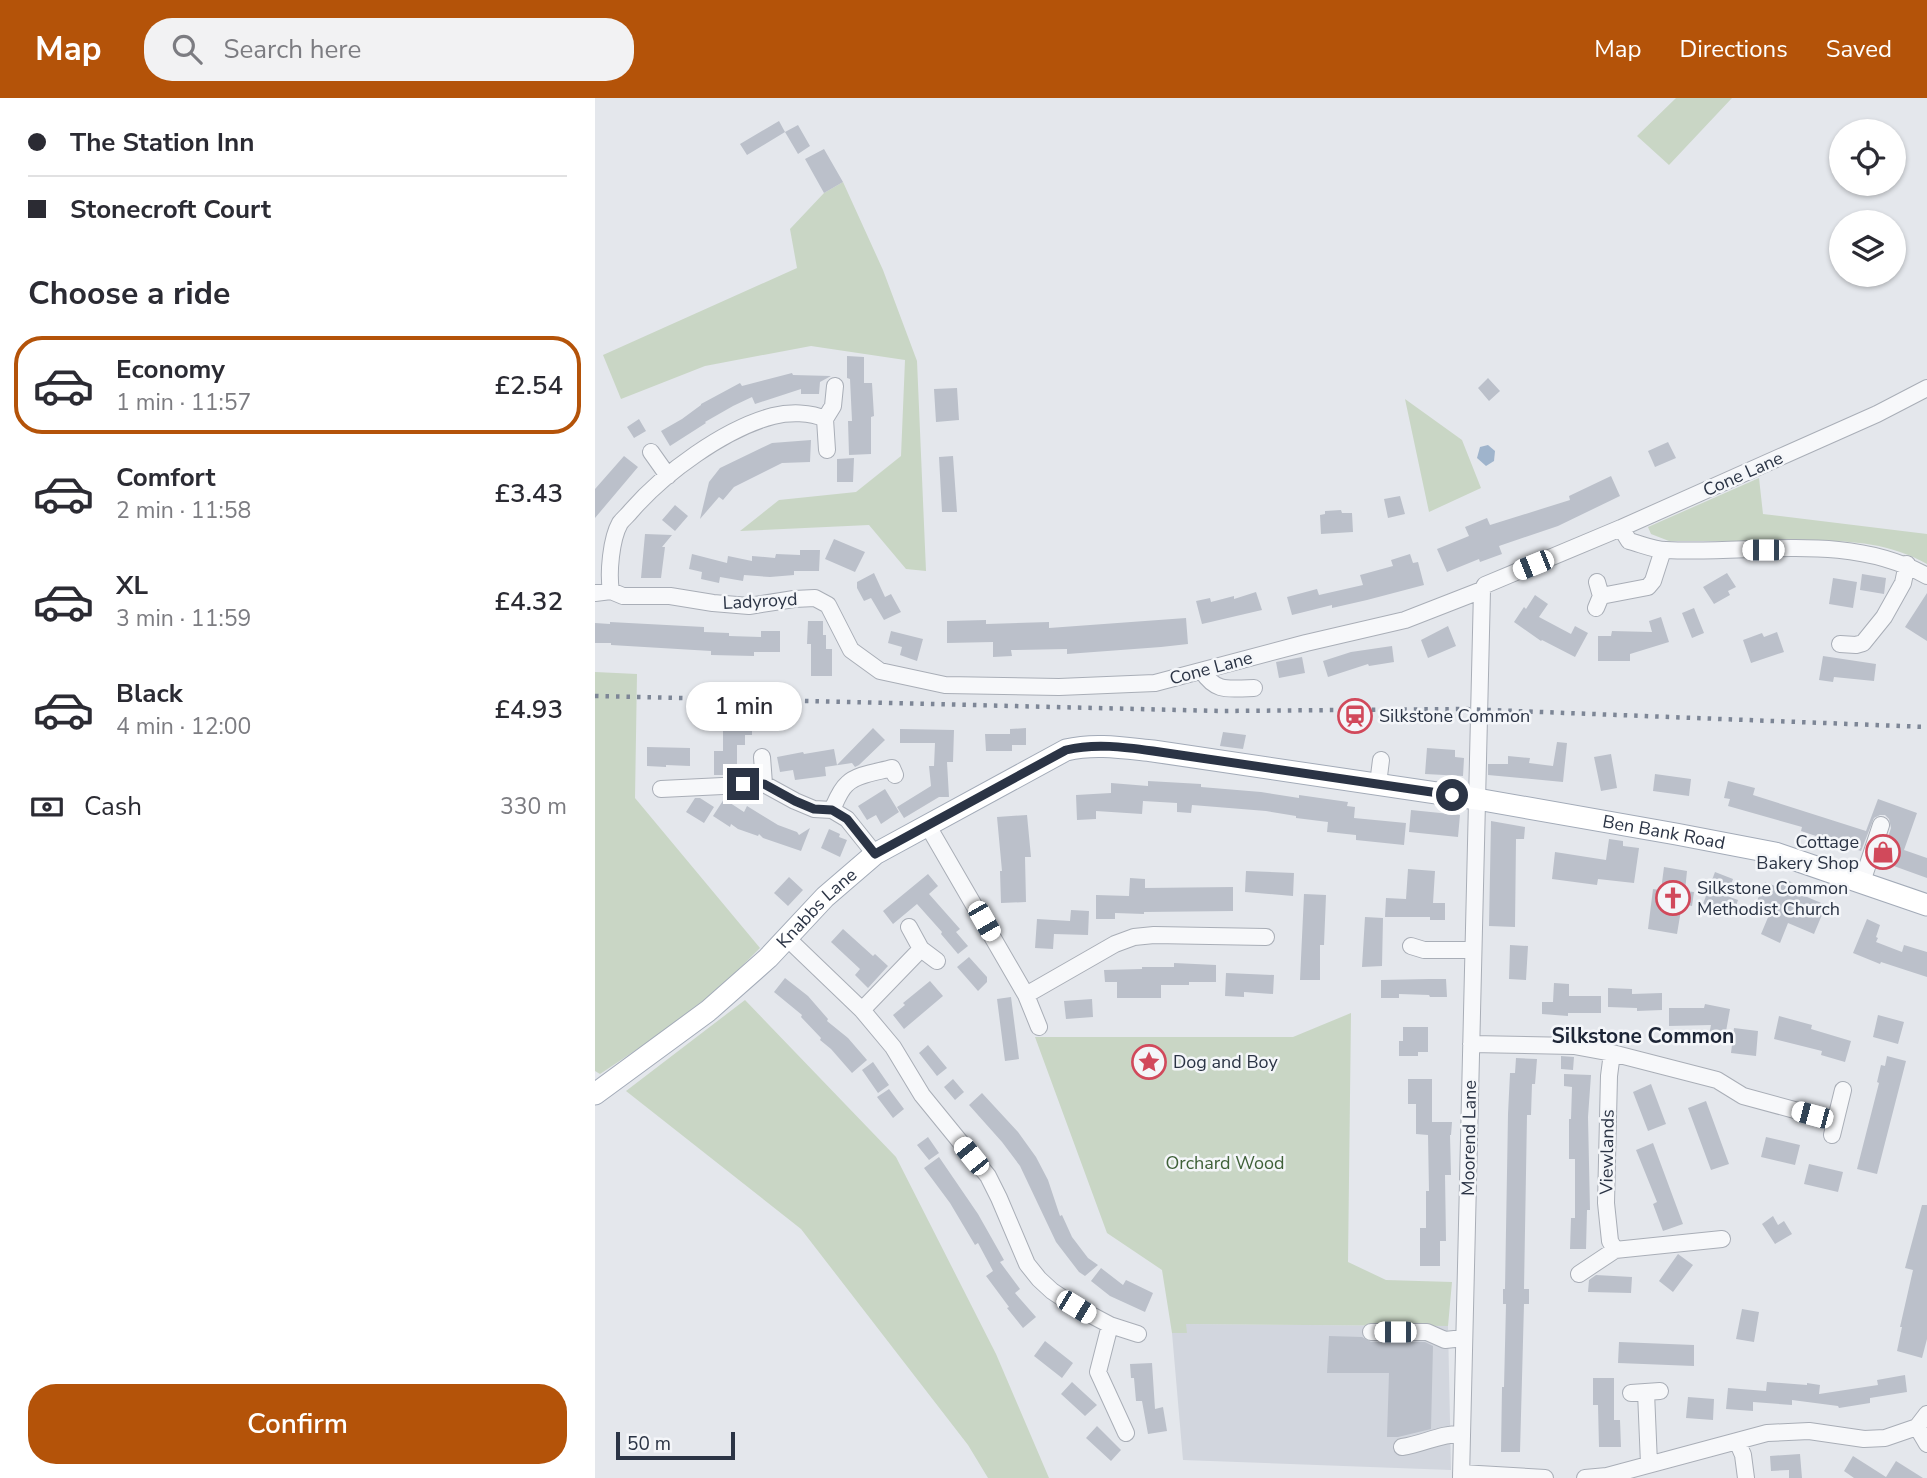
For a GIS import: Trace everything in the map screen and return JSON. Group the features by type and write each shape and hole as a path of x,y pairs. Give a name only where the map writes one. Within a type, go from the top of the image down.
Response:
{"main road":[{"name":"Knabbs Lane","path":"595,1094 708,1011 768,958 825,897 875,854 1066,750 1079,747 1112,747 1153,751 1477,799"},
{"name":"Ben Bank Road","path":"1477,799 1775,853 1927,905"}],"street":[{"path":"827,450 825,419 833,406 835,386"},
{"name":"Cone Lane","path":"931,682 945,685 1059,687 1155,683 1405,620 1482,590 1485,585 1621,528 1877,414 1927,388"},
{"path":"603,592 609,577 614,542 620,524 647,493 668,476 715,443 749,424 776,415 814,414 825,419"},
{"path":"651,452 668,476"},
{"path":"1621,528 1629,541 1663,550 1839,549 1881,556 1907,565 1927,576"},
{"path":"1598,595 1648,587 1653,581 1663,550"},
{"path":"1840,644 1863,643 1891,606 1903,583 1907,565"},
{"path":"1477,799 1482,590"},
{"name":"Ladyroyd","path":"603,592 623,596 670,596 749,606 815,598 828,605 851,650 880,671 931,682"},
{"path":"1202,671 1210,684 1220,689 1254,688"},
{"path":"762,757 764,784"},
{"path":"1378,784 1381,760"},
{"path":"832,810 847,783 855,778 892,768 895,775"},
{"path":"661,789 764,784 814,809 832,810 847,819 875,854"},
{"name":"Moorend Lane","path":"1461,1475 1477,799"},
{"path":"1862,882 1881,825"},
{"path":"928,826 1027,995 1039,1027"},
{"path":"909,927 921,949 937,961"},
{"path":"1027,995 1115,944 1134,937 1266,937"},
{"path":"787,938 862,1010 893,1047 922,1095 988,1176 1027,1264 1038,1279 1092,1317 1138,1334"},
{"path":"1411,946 1424,950 1473,950"},
{"path":"862,1010 921,949"},
{"path":"1471,1044 1574,1046 1612,1053 1717,1080 1743,1096 1834,1128 1843,1090"},
{"name":"Viewlands","path":"1612,1053 1606,1203 1610,1241 1615,1250"},
{"path":"1579,1274 1615,1250 1722,1239"},
{"path":"1110,1325 1099,1368 1100,1379 1126,1433"},
{"path":"1371,1332 1427,1332 1445,1340 1464,1338"},
{"path":"1646,1392 1649,1464"},
{"path":"1585,1478 1607,1476 1767,1433 1809,1432 1864,1439 1885,1438 1922,1421 1927,1444"},
{"path":"1402,1447 1448,1434 1462,1434"},
{"path":"1737,1441 1743,1455 1746,1478"},
{"path":"1461,1475 1545,1478"}],"shaded area":[{"path":"1185,1324 1448,1326 1451,1470 1183,1460 1172,1333 1186,1332"}],"green space":[{"path":"1676,98 1732,98 1669,165 1637,136"},
{"path":"843,182 883,270 917,361 926,571 906,569 869,525 740,531 779,500 856,492 901,456 905,360 811,346 705,366 621,399 603,355 797,268 790,229 824,193"},
{"path":"1405,399 1462,440 1481,488 1429,512"},
{"path":"1759,478 1763,514 1927,534 1927,564 1891,549 1852,542 1669,541 1651,534 1648,527"},
{"path":"595,672 637,674 635,798 760,948 723,985 663,1032 600,1074 595,1071"},
{"path":"745,1000 896,1157 996,1354 1049,1478 988,1478 968,1445 801,1229 626,1091"},
{"name":"Orchard Wood","path":"1351,1013 1348,1262 1386,1280 1452,1282 1448,1326 1186,1324 1187,1333 1172,1333 1162,1270 1107,1233 1035,1037 1293,1037"}],"water":[{"path":"1488,445 1495,451 1494,461 1486,466 1477,458 1480,447"}],"building":[{"path":"779,121 785,132 747,155 740,144"},
{"path":"798,125 810,146 798,154 785,132"},
{"path":"824,149 843,182 824,193 805,159"},
{"path":"847,356 864,357 864,383 872,383 874,416 871,417 871,454 849,455 848,421 852,421"},
{"path":"792,373 831,376 820,382 819,394 801,394 801,389 755,404 752,397 705,422 670,446 661,431 701,404 740,383 742,386"},
{"path":"1488,378 1500,391 1489,401 1478,388"},
{"path":"957,388 959,420 936,422 934,389"},
{"path":"639,419 646,431 634,438 627,427"},
{"path":"811,440 810,462 782,463 734,487 723,500 719,497 700,519 709,482 720,468 772,443"},
{"path":"1668,442 1676,458 1655,467 1648,451"},
{"path":"624,456 638,467 595,518 595,489"},
{"path":"953,456 957,512 942,512 939,457"},
{"path":"854,458 853,482 837,482 837,459"},
{"path":"1611,476 1620,496 1558,526 1499,546 1502,554 1480,562 1479,559 1447,572 1437,549 1469,536 1465,527 1487,518 1490,525 1570,500 1569,496"},
{"path":"1400,496 1405,514 1388,518 1384,499"},
{"path":"675,505 688,516 675,531 662,520"},
{"path":"1341,510 1342,513 1352,513 1353,532 1321,534 1320,515 1325,514 1325,511"},
{"path":"645,534 672,535 662,547 665,547 661,578 641,578"},
{"path":"834,539 865,552 855,572 825,559"},
{"path":"800,550 820,550 819,571 794,571 794,575 770,577 744,575 743,581 720,577 719,583 701,579 702,572 689,569 692,554 727,563 728,556 752,561 752,556 775,558 776,554 800,555"},
{"path":"1410,554 1413,563 1418,562 1424,585 1292,615 1287,597 1317,589 1319,595 1363,585 1360,575 1393,566 1391,560"},
{"path":"874,573 885,597 891,594 901,612 884,620 871,598 864,601 857,588 857,582"},
{"path":"1727,573 1736,587 1728,591 1730,595 1714,604 1703,587"},
{"path":"1862,574 1886,578 1884,594 1860,590"},
{"path":"1833,578 1857,582 1853,608 1829,604"},
{"path":"1256,592 1262,610 1202,624 1196,601 1210,598 1211,602 1234,596 1234,599"},
{"path":"1927,593 1927,641 1905,627"},
{"path":"1535,595 1548,604 1539,617 1571,634 1575,626 1588,633 1575,657 1541,641 1514,622"},
{"path":"1694,608 1704,633 1692,638 1682,613"},
{"path":"1661,617 1669,642 1630,654 1630,661 1598,661 1598,636 1611,636 1612,631 1652,632 1649,621"},
{"path":"1186,618 1188,644 1161,647 1067,654 1067,649 1011,650 1012,656 993,657 993,642 947,643 947,621 986,620 986,624 1049,622 1049,628"},
{"path":"808,621 823,621 826,649 832,649 832,676 811,676 811,644 807,644"},
{"path":"595,623 704,627 704,632 729,633 729,636 761,637 761,631 780,631 780,652 754,652 754,656 711,655 711,651 595,643"},
{"path":"1448,626 1456,646 1428,658 1421,640"},
{"path":"891,631 923,639 917,661 900,655 902,647 888,643"},
{"path":"1777,632 1784,652 1751,663 1743,640 1762,633 1764,637"},
{"path":"1392,646 1394,662 1368,664 1328,677 1323,661 1351,652"},
{"path":"1823,656 1876,664 1874,681 1834,677 1833,682 1819,680"},
{"path":"1302,657 1305,673 1279,678 1276,662"},
{"path":"723,722 752,722 752,735 745,735 745,745 737,745 737,766 728,766 728,775 714,775 714,751 723,751"},
{"path":"873,728 885,740 855,767 852,763 825,767 826,776 795,780 793,770 780,772 777,757 803,752 834,749 837,765"},
{"path":"1026,728 1026,745 1012,745 1012,751 986,751 985,734 1010,734 1010,729"},
{"path":"900,729 954,730 953,762 947,762 949,797 939,797 904,818 897,807 931,786 929,766 934,766 935,743 900,743"},
{"path":"1223,732 1246,735 1243,749 1220,746"},
{"path":"1557,742 1567,743 1563,782 1488,775 1488,764 1508,764 1508,756 1530,758 1529,763 1553,766"},
{"path":"647,747 690,748 690,766 647,766"},
{"path":"1427,748 1455,750 1455,757 1464,758 1463,776 1425,774"},
{"path":"1611,754 1617,788 1601,791 1594,757"},
{"path":"1655,774 1691,779 1689,796 1653,791"},
{"path":"1148,781 1201,784 1201,787 1348,802 1347,806 1355,807 1354,818 1406,823 1404,845 1356,840 1356,835 1327,832 1328,822 1296,816 1192,805 1191,813 1177,812 1177,803 1143,801 1142,814 1096,811 1096,819 1077,820 1076,795 1111,793 1111,783 1148,786"},
{"path":"1728,781 1755,788 1753,795 1866,831 1878,799 1917,813 1904,850 1927,858 1927,878 1880,861 1891,828 1885,815 1874,818 1861,851 1801,831 1802,827 1728,806 1730,799 1724,798"},
{"path":"885,789 899,812 881,824 876,815 867,820 858,806"},
{"path":"695,798 700,798 714,807 704,823 686,812"},
{"path":"724,799 744,812 747,806 799,835 810,828 801,851 763,838 759,834 758,836 738,829 731,824 730,827 713,816"},
{"path":"1411,810 1460,815 1458,837 1409,832"},
{"path":"1027,815 1031,857 1025,857 1026,902 1001,903 1002,871 997,817"},
{"path":"1491,821 1525,827 1524,839 1516,839 1515,927 1489,926"},
{"path":"829,829 847,840 840,857 821,848"},
{"path":"1609,839 1623,841 1623,846 1639,848 1634,883 1598,879 1597,885 1552,879 1555,852 1606,860"},
{"name":"Silkstone Common Methodist Church","path":"1664,867 1687,871 1685,891 1694,892 1692,906 1682,904 1677,934 1648,929 1653,889 1661,890"},
{"path":"1408,869 1435,871 1433,903 1445,903 1445,920 1430,920 1430,917 1385,917 1386,898 1406,899"},
{"path":"1246,871 1294,873 1293,896 1245,892"},
{"path":"1715,872 1733,879 1727,896 1738,900 1733,915 1703,904"},
{"path":"928,874 938,886 929,894 960,929 956,932 968,946 958,954 917,904 893,924 883,911"},
{"path":"789,877 803,890 788,906 774,893"},
{"path":"1130,878 1145,879 1145,888 1233,887 1233,911 1115,913 1115,919 1096,919 1096,895 1129,896"},
{"path":"1784,879 1803,887 1800,894 1826,905 1814,934 1788,923 1780,943 1761,934 1769,915 1754,908 1765,882 1780,888"},
{"path":"1304,894 1326,895 1324,945 1320,945 1320,980 1300,980"},
{"path":"1071,910 1089,911 1088,935 1054,934 1053,949 1035,948 1037,919 1070,921"},
{"path":"1365,917 1383,918 1382,966 1362,967"},
{"path":"1867,919 1880,925 1876,942 1902,952 1904,945 1927,952 1927,977 1881,962 1880,964 1853,953"},
{"path":"843,929 888,966 868,988 855,975 860,969 831,942"},
{"path":"1510,945 1528,946 1526,980 1509,979"},
{"path":"969,957 987,977 987,982 978,991 957,967"},
{"path":"1174,963 1216,965 1216,982 1161,985 1161,998 1117,998 1117,982 1105,982 1104,970 1174,967"},
{"path":"1226,973 1274,975 1273,994 1244,992 1244,997 1225,996"},
{"path":"785,978 808,996 827,1021 848,1038 867,1060 852,1073 820,1040 802,1015 774,992"},
{"path":"1446,979 1447,997 1399,994 1399,998 1381,998 1381,980"},
{"path":"930,981 943,996 904,1029 893,1015"},
{"path":"1554,983 1569,984 1569,996 1601,996 1601,1013 1568,1013 1568,1016 1542,1014 1542,1002 1553,1002"},
{"path":"1608,988 1632,989 1632,994 1662,993 1662,1010 1637,1011 1637,1008 1608,1007"},
{"path":"1011,997 1019,1059 1005,1061 997,999"},
{"path":"1092,999 1093,1017 1066,1019 1064,1001"},
{"path":"1705,1004 1730,1009 1725,1037 1709,1035 1711,1025 1669,1026 1669,1008 1704,1008"},
{"path":"1878,1015 1904,1022 1898,1044 1873,1037"},
{"path":"1779,1016 1812,1025 1811,1029 1851,1041 1845,1062 1821,1055 1822,1051 1774,1039"},
{"path":"1403,1027 1428,1027 1428,1052 1418,1052 1418,1056 1399,1056"},
{"path":"1734,1028 1758,1031 1756,1056 1731,1053"},
{"path":"928,1045 947,1068 937,1076 919,1053"},
{"path":"1561,1056 1574,1057 1573,1070 1561,1069"},
{"path":"1887,1056 1906,1061 1877,1174 1857,1169 1881,1065 1885,1066"},
{"path":"1516,1058 1537,1059 1535,1084 1532,1084 1531,1115 1527,1115 1524,1289 1529,1289 1529,1304 1524,1304 1520,1452 1501,1452 1508,1114 1510,1073 1515,1073"},
{"path":"873,1062 889,1085 878,1093 862,1070"},
{"path":"1564,1074 1591,1075 1588,1117 1590,1210 1587,1210 1586,1249 1570,1249 1571,1218 1575,1218 1575,1159 1569,1159 1572,1087 1564,1086"},
{"path":"953,1079 964,1092 955,1100 944,1087"},
{"path":"1408,1079 1432,1079 1432,1122 1452,1122 1451,1175 1445,1175 1446,1241 1440,1241 1440,1266 1420,1266 1420,1228 1426,1228 1426,1191 1429,1191 1428,1135 1416,1134 1416,1104 1408,1104"},
{"path":"1651,1084 1666,1124 1648,1131 1633,1092"},
{"path":"889,1089 904,1109 893,1118 877,1097"},
{"path":"982,1093 1018,1132 1036,1157 1048,1180 1060,1216 1062,1215 1072,1237 1088,1258 1098,1265 1085,1276 1056,1242 1020,1166 969,1105"},
{"path":"1706,1101 1729,1164 1711,1170 1688,1108"},
{"path":"928,1137 939,1153 929,1160 917,1145"},
{"path":"1766,1137 1800,1145 1795,1165 1761,1157"},
{"path":"1653,1143 1683,1224 1663,1231 1653,1204 1657,1202 1636,1150"},
{"path":"939,1157 978,1214 1004,1260 1000,1262 1020,1289 1015,1293 1036,1317 1023,1328 986,1276 993,1271 978,1243 975,1245 950,1203 924,1168"},
{"path":"1809,1164 1843,1172 1838,1192 1804,1184"},
{"path":"1922,1205 1927,1205 1927,1339 1922,1358 1897,1351 1913,1270 1905,1268"},
{"path":"1773,1216 1778,1225 1784,1221 1792,1234 1775,1244 1762,1224"},
{"path":"1678,1254 1693,1265 1673,1292 1659,1281"},
{"path":"1101,1268 1123,1285 1126,1280 1153,1293 1145,1312 1110,1296 1091,1281"},
{"path":"1596,1275 1632,1277 1631,1293 1588,1292 1589,1280"},
{"path":"1742,1309 1759,1312 1754,1342 1736,1339"},
{"path":"1329,1336 1362,1337 1371,1342 1425,1342 1433,1346 1431,1429 1387,1437 1389,1373 1327,1373"},
{"path":"1045,1341 1073,1363 1062,1378 1034,1356"},
{"path":"1619,1342 1694,1345 1694,1366 1618,1363"},
{"path":"1152,1363 1155,1409 1163,1407 1167,1431 1148,1434 1142,1401 1136,1401 1130,1364"},
{"path":"1905,1375 1907,1392 1870,1398 1870,1403 1839,1408 1792,1400 1792,1405 1753,1402 1753,1411 1726,1409 1728,1388 1766,1391 1767,1382 1807,1383 1820,1385 1819,1394 1878,1385 1877,1380"},
{"path":"1593,1378 1614,1378 1614,1420 1620,1420 1621,1447 1599,1447 1598,1405 1593,1405"},
{"path":"1072,1382 1097,1405 1085,1416 1061,1394"},
{"path":"1688,1397 1714,1399 1713,1420 1686,1418"},
{"path":"1097,1426 1121,1450 1111,1461 1086,1438"},
{"path":"1800,1454 1802,1478 1789,1478 1789,1470 1771,1471 1770,1456"},
{"path":"1853,1456 1886,1477 1896,1461 1923,1478 1854,1478 1844,1471"}],"railway":[{"path":"595,696 1222,711 1464,709 1927,727"}],"place":[{"name":"Silkstone Common","path":"1355,716"},
{"name":"Cottage Bakery Shop","path":"1883,852"},
{"name":"Silkstone Common Methodist Church","path":"1673,898"},
{"name":"Dog and Boy","path":"1149,1062"}],"district":[{"name":"Silkstone Common","path":"1643,1036"}],"route":[{"path":"743,784 764,784 814,809 832,810 847,819 875,854 1066,750 1079,747 1153,751 1452,795"}]}
